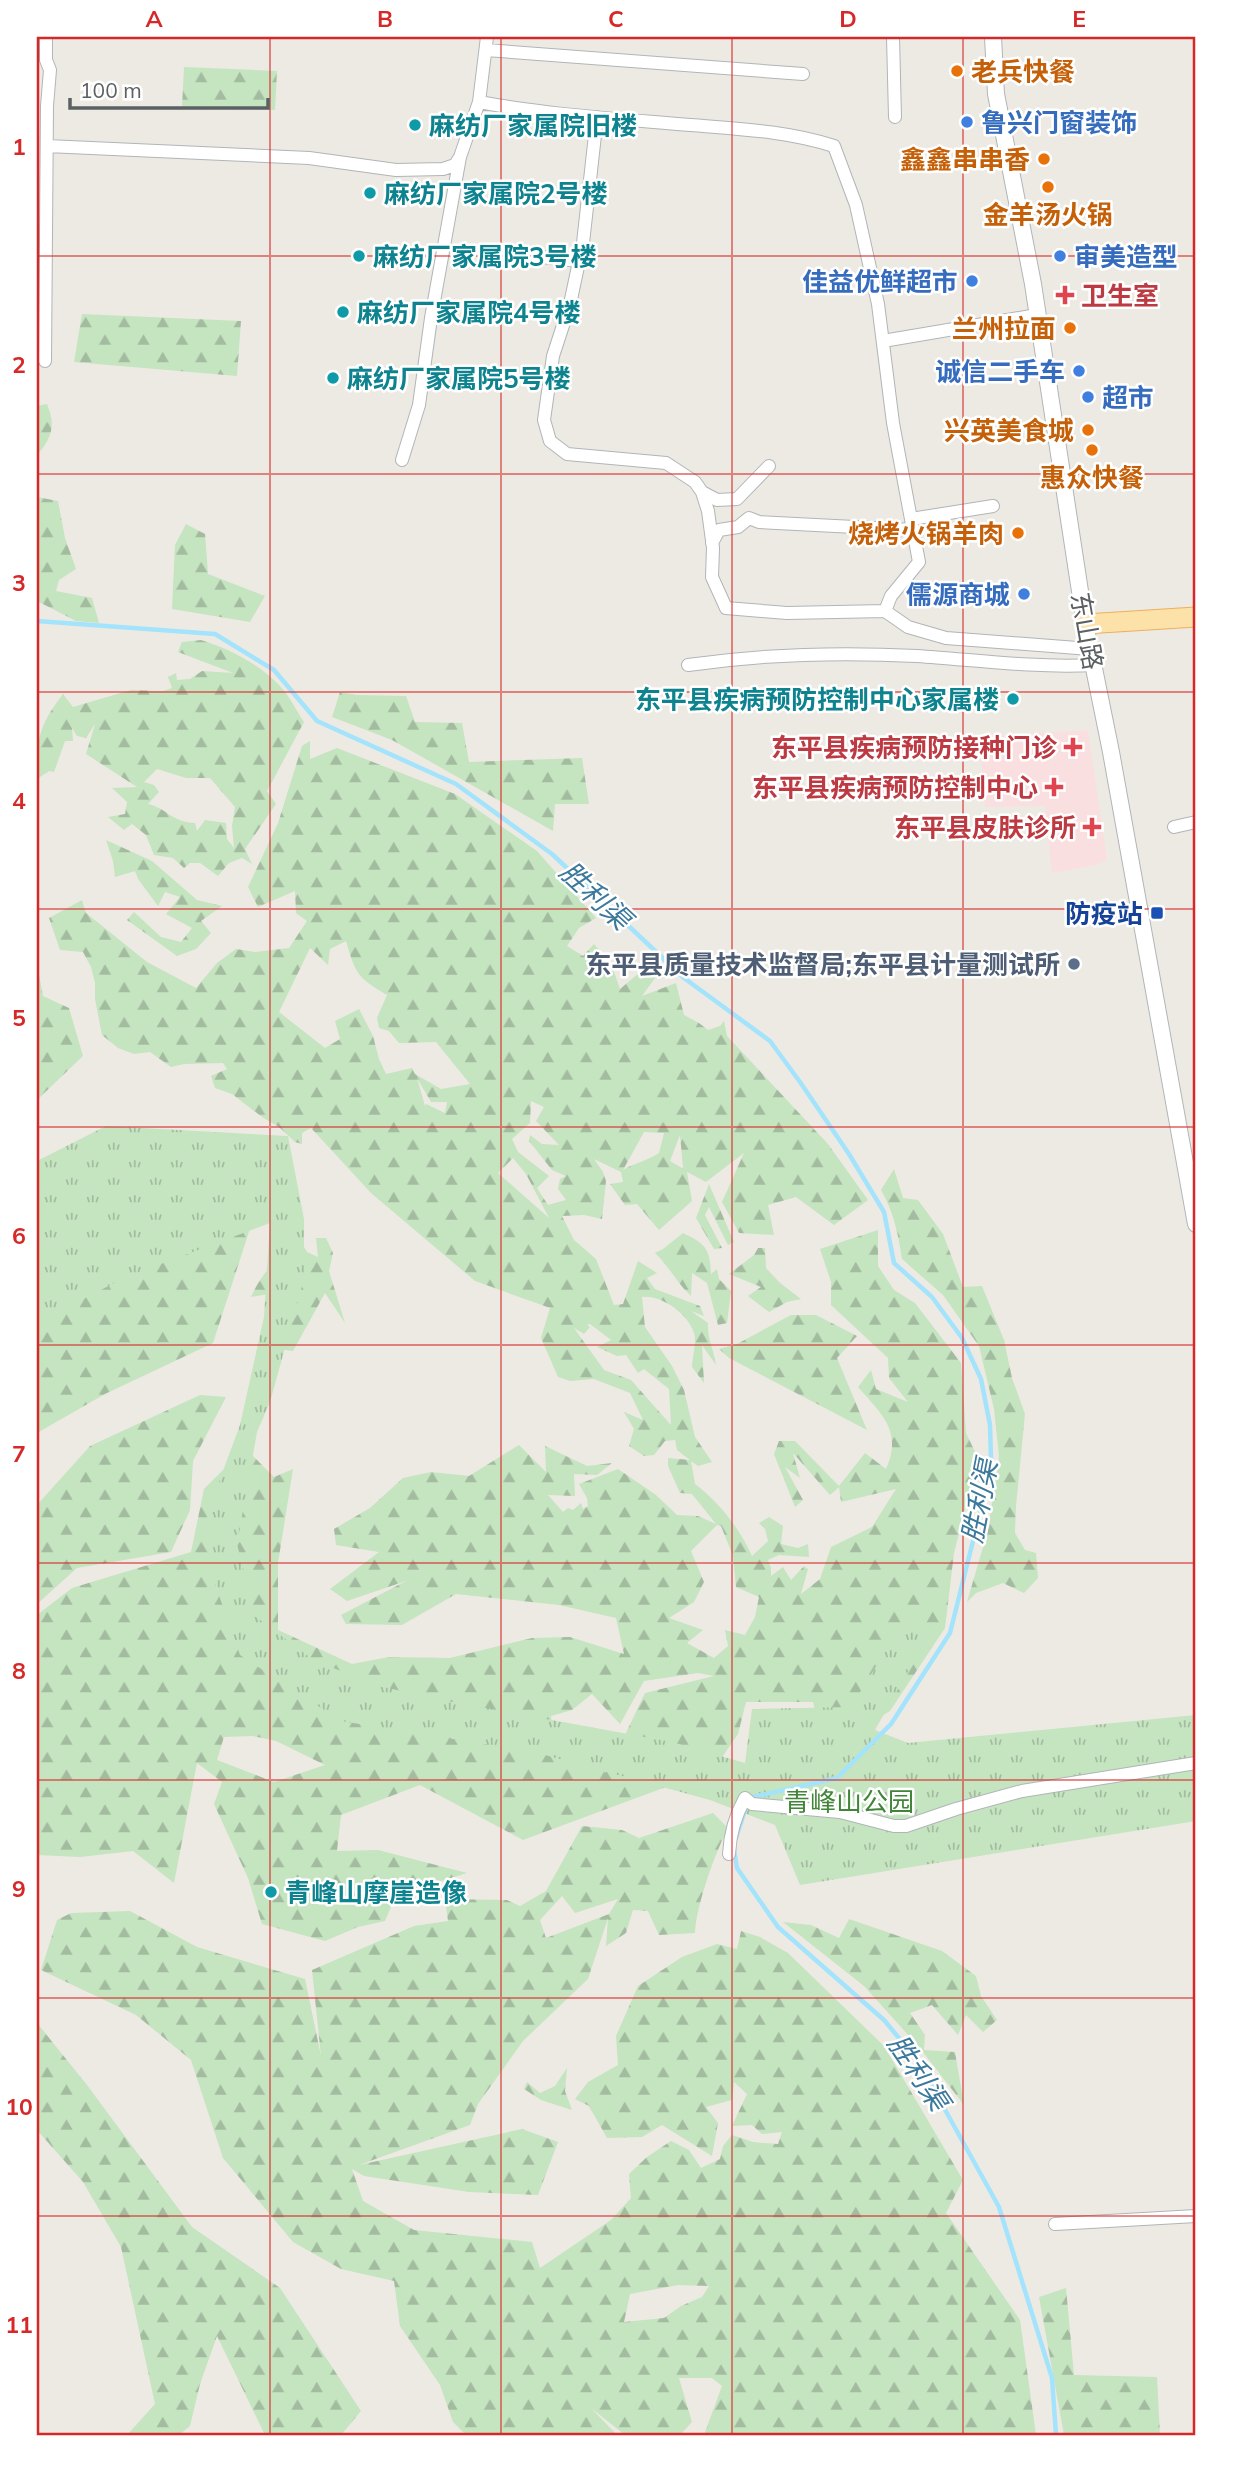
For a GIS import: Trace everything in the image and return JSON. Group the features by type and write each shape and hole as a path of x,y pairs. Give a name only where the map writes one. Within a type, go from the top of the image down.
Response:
{"main road":[{"path":"1085,624 1196,617"}],"street":[{"path":"45,361 44,254 50,70 46,60 46,37"},
{"path":"893,37 895,117"},
{"name":"东山路","path":"993,37 996,94 1038,315 1085,624 1196,1224"},
{"path":"402,460 419,405 431,318 460,157 479,102 486,43 803,74"},
{"path":"479,102 597,117 802,136 834,146 856,205 878,303 893,423 919,562 891,596 885,611"},
{"path":"597,117 579,261 570,304 553,356 544,420 550,441 567,454 666,463 695,482 702,492 712,543 712,577 726,608 787,613 885,611 908,627 946,638 1092,657"},
{"path":"47,146 309,158 396,170 443,169 455,165 460,157"},
{"path":"495,252 579,261"},
{"path":"883,341 1038,315"},
{"path":"702,492 717,500 737,499 769,467"},
{"path":"712,543 719,530 738,527 749,518 760,522 912,525 993,506"},
{"path":"688,665 740,657 810,653 917,656 1060,667 1092,657"},
{"path":"1174,827 1196,822"},
{"path":"729,1853 730,1835 745,1798 752,1804 839,1812 894,1826 905,1826 1022,1791 1196,1763"},
{"path":"1055,2224 1196,2216"}],"shaded area":[{"path":"37,37 39,250 37,250"},
{"path":"1088,730 1107,859 1097,865 1052,873 1045,806 985,807 979,737"}],"green space":[{"path":"184,67 277,71 275,110 182,107"},
{"path":"82,314 241,321 237,376 74,362"},
{"path":"47,404 51,431 37,455 37,406"},
{"path":"37,497 58,501 65,538 76,569 59,580 56,591 92,598 99,623 76,621 37,601"},
{"path":"186,524 205,534 208,574 265,596 250,622 172,609 175,545"},
{"path":"201,640 222,647 253,664 283,689 304,722 267,791 276,804 245,849 252,864 242,858 229,863 218,876 200,863 190,863 184,868 173,858 154,855 146,835 132,824 124,830 108,817 125,814 127,802 112,788 137,787 86,754 95,724 86,738 77,736 72,728 73,741 65,741 54,772 49,771 37,779 41,734 48,715 63,694 73,707 131,690 163,691 172,688 168,677 176,673 177,680 190,679 202,671 233,673 178,652 182,642","holes":["157,769 186,778 210,778 235,807 232,826 234,848 227,839 226,823 205,820 197,831 195,823 175,818 148,804 159,792 154,785 144,782"]},
{"path":"340,692 406,696 415,722 462,723 469,762 582,758 589,804 555,804 553,831 392,740 332,717"},
{"path":"310,741 310,759 337,748 455,794 537,851 596,918 579,928 567,946 583,956 594,944 612,966 620,989 657,958 663,967 642,996 676,983 684,1015 708,1030 720,1026 724,1021 727,1036 828,1144 868,1200 834,1225 796,1197 768,1205 774,1235 739,1233 722,1202 744,1153 706,1182 687,1172 692,1201 659,1230 637,1204 625,1205 610,1184 623,1182 621,1172 594,1159 606,1181 602,1219 584,1215 562,1216 574,1240 596,1259 614,1305 623,1304 638,1261 657,1273 647,1278 655,1289 700,1306 704,1316 691,1311 708,1323 716,1365 702,1345 704,1383 692,1367 695,1337 686,1319 673,1307 658,1299 642,1297 645,1327 672,1366 684,1390 695,1437 712,1462 698,1466 691,1461 695,1484 728,1517 752,1556 768,1541 765,1529 759,1523 769,1517 783,1526 781,1544 798,1548 808,1544 809,1557 779,1555 768,1560 771,1576 783,1567 791,1580 804,1566 808,1569 801,1594 820,1579 831,1547 872,1527 896,1489 841,1502 839,1487 830,1495 793,1453 800,1478 785,1467 803,1500 795,1507 774,1454 779,1441 795,1441 839,1486 865,1453 886,1469 891,1455 891,1433 881,1415 858,1387 871,1370 876,1389 908,1402 889,1378 888,1358 831,1305 831,1282 820,1249 878,1230 878,1266 894,1290 915,1303 961,1363 966,1433 978,1458 954,1553 945,1628 890,1711 825,1751 813,1702 746,1702 738,1734 714,1769 624,1737 645,1693 714,1676 698,1673 644,1681 620,1724 592,1694 572,1710 551,1716 553,1740 600,1758 605,1773 612,1762 674,1784 523,1840 420,1785 341,1815 337,1851 378,1850 467,1873 396,1895 385,1921 358,1927 325,1941 262,1924 248,1878 214,1804 222,1782 197,1763 174,1883 133,1851 80,1857 37,1855 37,1615 72,1588 191,1552 204,1489 245,1448 274,1477 293,1469 278,1563 278,1630 352,1664 389,1657 450,1658 532,1638 570,1637 624,1654 616,1618 559,1605 456,1594 402,1625 346,1624 341,1615 406,1581 347,1601 330,1589 379,1552 336,1545 334,1529 370,1508 403,1478 431,1472 469,1476 519,1445 546,1472 545,1446 587,1466 612,1463 597,1475 574,1474 575,1496 548,1495 563,1512 568,1508 573,1510 581,1503 583,1509 588,1506 587,1498 579,1484 618,1469 656,1495 677,1515 698,1516 716,1524 692,1494 680,1493 668,1466 668,1458 690,1460 677,1450 675,1440 665,1441 654,1455 644,1456 629,1446 634,1429 624,1412 643,1420 630,1393 594,1379 570,1381 558,1377 541,1338 550,1308 475,1281 371,1193 311,1128 302,1133 302,1144 295,1142 279,1127 232,1094 215,1088 211,1076 227,1069 223,1063 171,1067 150,1052 134,1054 118,1048 102,1035 91,967 83,952 60,950 49,918 82,900 86,913 147,962 196,988 217,963 236,949 255,952 289,948 307,921 296,913 295,891 258,907 248,887 278,823 302,746","holes":["346,941 359,974 387,995 377,1018 379,1028 389,1031 399,1043 436,1042 470,1084 441,1089 415,1074 412,1068 386,1074 373,1036 359,1009 335,1021 340,1039 325,1048 279,1012 310,948 328,965 330,949","417,1078 431,1102 447,1102 445,1113 426,1104 425,1106","531,1101 544,1107 536,1121 559,1145 542,1144 530,1135 529,1141 552,1170 566,1176 560,1179 558,1189 566,1200 548,1205 537,1188 549,1176 518,1152 512,1139 530,1123","644,1132 664,1133 659,1153 623,1170","680,1135 683,1168 670,1161","513,1158 526,1174 549,1218 498,1173","590,1324 611,1340 597,1347 617,1356 626,1355 638,1373 644,1369 669,1389 671,1425 631,1380 604,1370 574,1328 584,1334 590,1327 587,1325","717,1525 721,1526 733,1556 736,1587 759,1597 755,1617 745,1635 725,1630 728,1646 714,1658 687,1643 703,1630 669,1618 694,1602 704,1582 691,1551","253,1736 276,1741 325,1765 274,1782 217,1760 224,1737"]},
{"path":"106,840 152,861 197,900 222,906 201,921 211,933 196,949 177,956 127,920 134,912 161,937 181,942 192,928 166,914 180,897 165,892 158,906 135,871 115,877"},
{"path":"37,964 43,996 69,1008 83,1056 37,1100"},
{"name":"青峰山公园","path":"106,1126 288,1136 304,1219 304,1279 270,1402 257,1432 237,1544 255,1616 312,1659 374,1685 672,1742 745,1763 752,1709 851,1707 900,1627 932,1629 875,1730 908,1743 1196,1715 1196,1821 800,1885 775,1825 710,1800 534,1752 341,1721 240,1655 215,1584 211,1503 240,1425 264,1317 270,1223 126,1277 37,1323 37,1161"},
{"path":"894,1169 903,1198 918,1200 943,1234 963,1287 982,1286 1004,1340 1012,1378 1025,1414 1015,1533 1025,1550 1036,1553 1038,1578 1024,1593 1003,1583 976,1593 967,1602 988,1530 999,1456 994,1409 979,1346 943,1295 902,1259 895,1223 881,1190"},
{"path":"709,1184 734,1242 728,1245 709,1207 705,1215 722,1248 714,1249 696,1218"},
{"path":"255,1213 213,1343 105,1394 37,1433 37,1269"},
{"path":"683,1233 702,1244 708,1253 711,1274 717,1269 719,1279 731,1291 727,1323 718,1325 707,1283 692,1273 691,1296 655,1253"},
{"path":"316,1238 326,1238 333,1253 329,1271 345,1323 325,1293 293,1351 278,1349 268,1294 251,1297 271,1266 300,1240 307,1252 318,1257"},
{"path":"758,1248 765,1248 766,1268 801,1299 787,1302 769,1312 748,1296 761,1287 729,1274 754,1255"},
{"path":"791,1315 816,1315 857,1336 837,1358 867,1430 729,1358 719,1349 737,1344"},
{"path":"200,1395 226,1397 193,1461 190,1510 171,1552 77,1568 37,1604 37,1505 90,1446"},
{"path":"713,1813 728,1828 707,1880 695,1933 659,1935 648,1911 633,1910 626,1933 606,1946 608,1918 588,1979 523,2041 478,2104 470,2125 359,2165 522,2129 558,2142 538,2195 469,2192 364,2176 352,2169 363,2201 414,2230 532,2242 540,2268 611,2220 631,2198 629,2174 647,2157 671,2141 689,2150 701,2168 720,2159 723,2146 732,2135 753,2142 778,2144 782,2132 762,2134 752,2125 732,2126 747,2094 734,2082 732,2100 706,2107 718,2123 712,2156 662,2125 642,2137 607,2138 589,2106 575,2099 588,2082 618,2065 616,2036 638,1986 682,1957 717,1944 737,1949 741,1931 760,1937 788,1953 884,2046 963,2180 946,2213 1020,2320 1036,2435 704,2435 722,2386 712,2378 679,2378 692,2422 680,2435 625,2435 591,2408 617,2435 466,2435 453,2422 440,2385 400,2326 394,2281 341,2269 293,2242 223,2158 191,2060 136,2015 41,1970 57,1920 71,1913 130,1911 197,1947 305,1979 321,2056 312,1970 414,1926 448,1921 445,1899 507,1900 520,1906 546,1891 582,1826 622,1830 639,1838","holes":["562,1896 575,1913 618,1899 609,1914 546,1938 540,1920","678,2285 709,2286 702,2297 681,2306 664,2318 624,2322 630,2294"]},
{"path":"849,1919 942,1951 976,1976 981,1996 997,2020 983,2032 966,2015 958,2035 932,2005 910,2013 925,2035 924,2050 955,2052 964,2105 919,2047 864,1986 783,1922 811,1925 839,1938"},
{"path":"37,2023 87,2085 192,2227 280,2288 361,2411 341,2435 264,2433 217,2336 200,2384 190,2426 179,2435 127,2435 155,2404 121,2247 83,2182 37,2130"},
{"path":"567,2068 565,2091 572,2110 541,2100 524,2089 527,2082 540,2093 555,2086"},
{"path":"1066,2288 1074,2375 1157,2377 1160,2435 1064,2435 1039,2297"}],"waterway":[{"name":"胜利渠","path":"37,621 215,634 274,670 317,721 456,784 552,854 684,978 770,1041 849,1154 884,1212 894,1263 932,1297 962,1338 981,1379 990,1425 991,1459 950,1633 891,1724 837,1778 753,1797 751,1800"},
{"name":"胜利渠","path":"736,1838 745,1810"},
{"name":"胜利渠","path":"734,1850 737,1868 778,1927 884,2020 918,2061 999,2207 1052,2378 1056,2435"}],"place":[{"name":"老兵快餐","path":"957,71"},
{"name":"鲁兴门窗装饰","path":"967,122"},
{"name":"麻纺厂家属院旧楼","path":"415,125"},
{"name":"鑫鑫串串香","path":"1044,159"},
{"name":"金羊汤火锅","path":"1048,187"},
{"name":"麻纺厂家属院2号楼","path":"370,193"},
{"name":"麻纺厂家属院3号楼","path":"359,256"},
{"name":"审美造型","path":"1060,256"},
{"name":"佳益优鲜超市","path":"972,281"},
{"name":"卫生室","path":"1065,295"},
{"name":"麻纺厂家属院4号楼","path":"343,312"},
{"name":"兰州拉面","path":"1070,328"},
{"name":"诚信二手车","path":"1079,371"},
{"name":"麻纺厂家属院5号楼","path":"333,378"},
{"name":"超市","path":"1088,397"},
{"name":"兴英美食城","path":"1088,430"},
{"name":"惠众快餐","path":"1092,450"},
{"name":"烧烤火锅羊肉","path":"1018,533"},
{"name":"儒源商城","path":"1024,594"},
{"name":"东平县疾病预防控制中心家属楼","path":"1013,699"},
{"name":"东平县疾病预防接种门诊","path":"1073,747"},
{"name":"东平县疾病预防控制中心","path":"1054,787"},
{"name":"东平县皮肤诊所","path":"1092,827"},
{"name":"防疫站","path":"1157,913"},
{"name":"东平县质量技术监督局;东平县计量测试所","path":"1074,964"},
{"name":"青峰山摩崖造像","path":"271,1892"}]}
